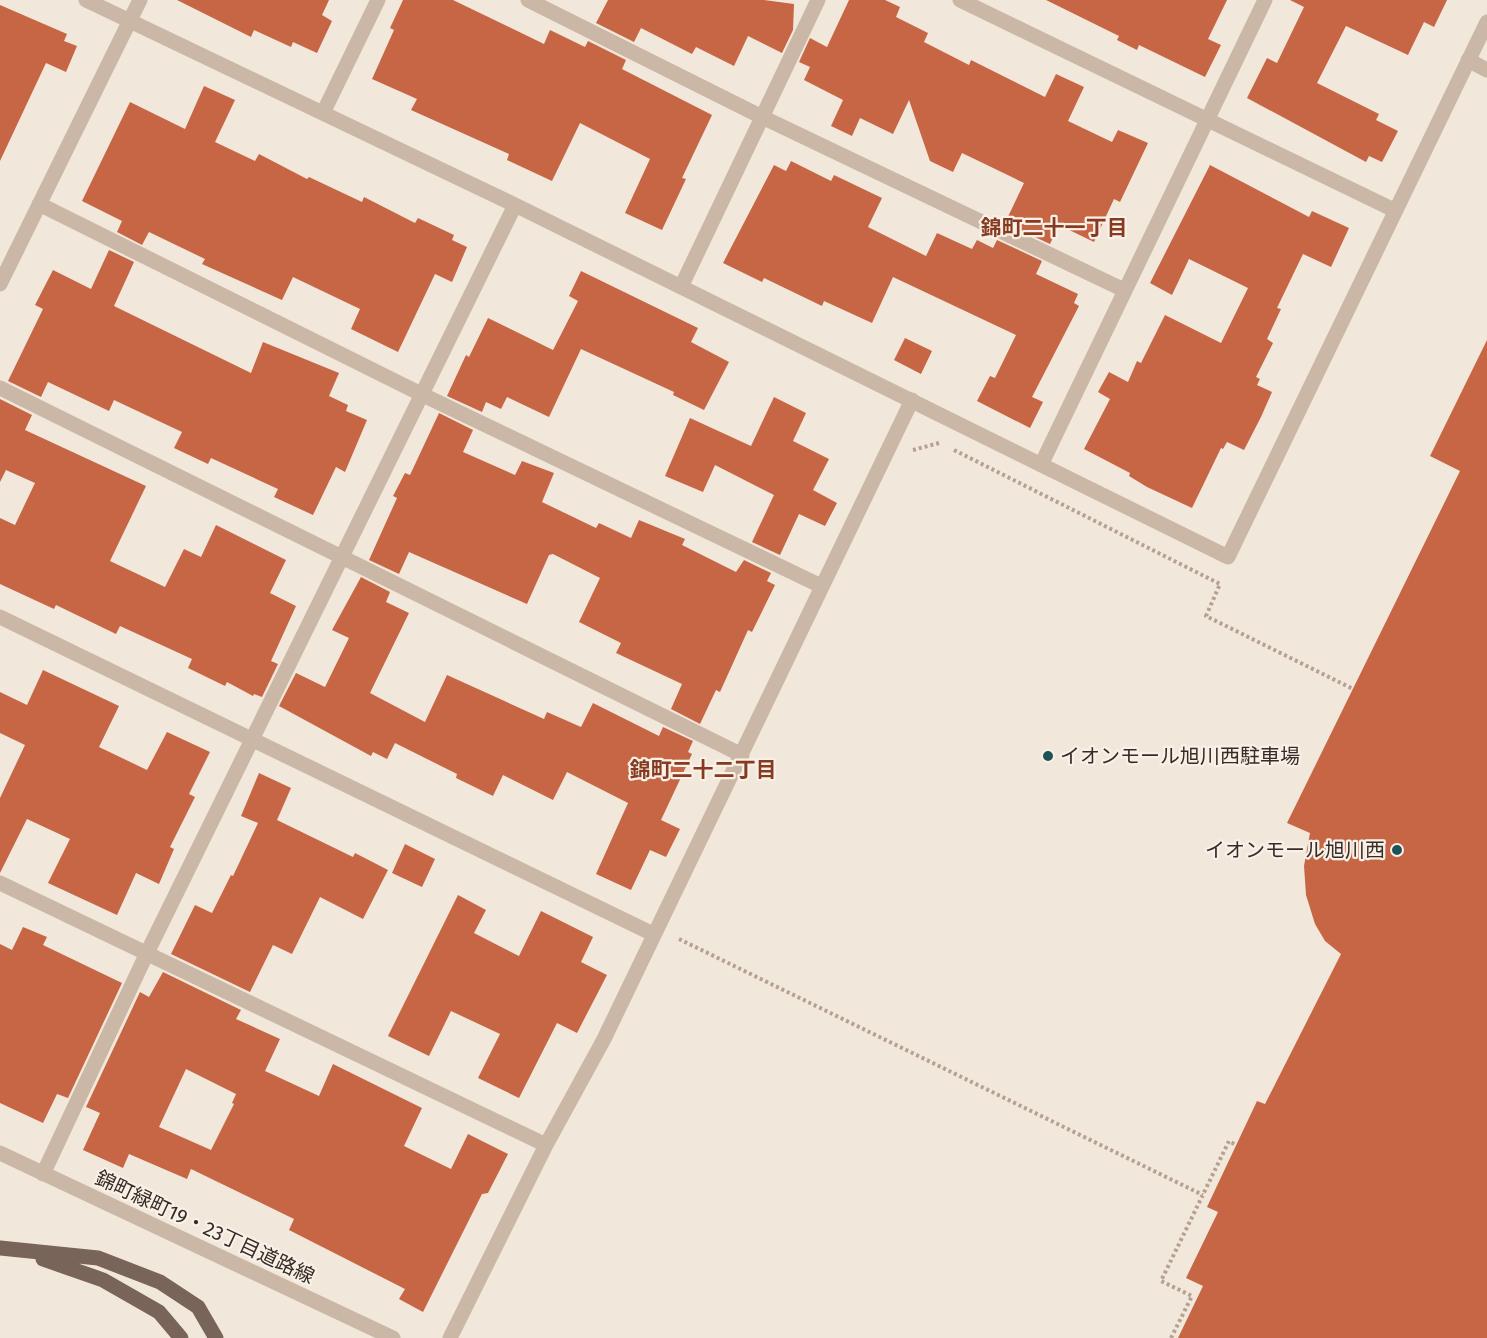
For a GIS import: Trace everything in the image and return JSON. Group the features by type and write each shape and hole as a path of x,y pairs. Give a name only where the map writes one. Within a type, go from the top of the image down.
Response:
{"main road":[{"path":"0,1248 98,1258 160,1282 198,1307 216,1338"},
{"path":"20,1251 103,1280 159,1312 181,1338"}],"street":[{"path":"86,0 515,205 1228,557 1487,22"},
{"path":"0,284 140,0"},
{"path":"323,113 378,0"},
{"path":"528,0 762,117 1124,290"},
{"path":"681,287 818,0"},
{"path":"960,0 1394,210"},
{"path":"1041,465 1265,0"},
{"path":"1468,60 1487,70"},
{"path":"39,204 423,394 821,586"},
{"path":"43,1174 147,953 515,205"},
{"path":"0,388 742,754"},
{"path":"450,1338 546,1145 604,1039 912,400"},
{"path":"0,617 653,934"},
{"path":"0,883 546,1145"},
{"name":"錦町緑町19・23丁目道路線","path":"0,1153 393,1338"}],"path":[{"path":"913,449 937,441 1220,584 1206,616 1353,689"},
{"path":"679,939 1203,1195"},
{"path":"1171,1338 1192,1296 1161,1281 1229,1141 1236,1145"}],"building":[{"path":"177,0 329,0 322,15 332,21 317,53 293,42 291,47 254,30 251,37"},
{"path":"403,0 453,0 544,44 550,30 585,47 588,41 626,60 622,69 712,115 682,178 686,179 662,230 625,213 650,159 580,123 552,181 507,160 509,154 411,110 417,99 372,79 394,30 390,28"},
{"path":"608,0 764,0 794,4 793,30 782,53 748,36 734,66 696,47 692,54 641,28 634,42 596,23"},
{"path":"849,0 885,0 900,7 896,17 928,33 924,42 969,65 971,60 1045,97 1056,74 1084,87 1068,121 1112,142 1118,130 1148,143 1120,202 1114,199 1094,242 1059,225 1050,244 1005,223 1024,183 962,153 953,172 930,161 909,100 893,134 860,118 852,136 831,126 843,100 804,80 810,67 799,62 810,38 827,47"},
{"path":"1046,0 1227,0 1208,39 1221,45 1205,77 1139,45 1137,50 1117,40 1119,36"},
{"path":"1290,0 1447,0 1434,27 1424,22 1408,55 1346,26 1317,83 1379,114 1376,120 1398,131 1382,162 1369,156 1366,162 1247,98 1267,58 1277,63 1304,7"},
{"path":"0,5 67,34 64,41 77,46 66,72 46,63 0,161"},
{"path":"204,86 235,100 215,142 255,161 259,154 307,179 309,177 362,202 364,197 415,223 418,218 454,235 452,240 467,247 452,282 435,274 398,352 351,329 360,309 293,277 282,300 202,264 205,259 149,232 142,245 117,232 122,221 82,201 130,102 185,129"},
{"path":"791,161 831,181 834,175 882,198 868,227 926,256 937,233 972,249 977,240 993,248 997,240 1042,261 1036,274 1078,294 1074,303 1079,306 1032,397 1043,402 1030,428 977,401 990,376 995,378 1016,335 893,277 872,323 824,301 822,306 764,278 762,282 723,263 774,165 786,171"},
{"path":"1210,165 1309,217 1312,211 1349,228 1331,267 1303,254 1277,308 1281,309 1267,339 1273,343 1256,377 1260,379 1257,385 1272,392 1244,450 1227,442 1223,449 1221,448 1192,508 1147,487 1129,476 1130,473 1084,449 1110,399 1098,392 1109,372 1128,382 1137,361 1141,363 1165,315 1221,343 1248,288 1189,259 1172,295 1150,283"},
{"path":"109,250 134,262 114,306 251,373 263,342 339,373 329,396 348,405 346,411 367,420 345,472 336,467 313,515 274,497 278,489 211,458 208,464 174,448 182,432 114,400 109,411 48,382 41,397 8,381 43,309 35,305 53,270 91,289"},
{"path":"581,271 698,328 691,342 729,362 704,410 673,395 674,392 581,349 549,417 507,397 501,409 486,402 482,412 447,396 466,355 469,357 488,318 553,350 578,301 569,296"},
{"path":"905,338 932,351 921,374 894,360"},
{"name":"イオンモール旭川西","path":"1487,340 1487,1338 1178,1338 1203,1286 1186,1278 1218,1212 1207,1207 1257,1101 1265,1104 1341,954 1325,941 1315,924 1306,895 1304,866 1310,833 1287,823 1460,471 1430,456"},
{"path":"774,397 806,413 793,441 829,459 813,490 837,503 825,526 799,514 780,555 752,542 774,495 715,465 703,492 665,476 690,418 751,446"},
{"path":"0,399 32,415 25,430 146,486 110,561 165,587 184,549 201,557 216,525 286,560 270,593 296,606 271,661 278,664 262,697 254,694 253,696 227,682 225,686 188,668 192,659 120,626 116,634 56,605 54,609 0,584 0,518 15,525 35,483 6,470 0,482"},
{"path":"439,413 473,430 463,452 515,475 522,461 554,473 542,502 596,528 599,523 631,538 639,520 685,539 682,545 736,572 744,560 771,573 767,581 775,585 752,632 748,630 720,692 716,690 700,724 671,709 682,684 616,653 621,643 579,622 600,578 553,554 549,555 527,604 409,552 399,574 369,560 397,498 393,496 405,473 410,475"},
{"path":"361,577 390,592 386,602 409,613 370,693 425,722 447,675 544,719 547,712 581,727 593,703 659,736 663,727 693,741 688,752 692,754 661,820 680,829 666,857 650,850 631,890 596,874 628,803 567,772 553,800 503,775 493,796 456,778 457,774 395,743 387,759 373,752 371,756 279,706 296,673 325,687 349,638 332,630"},
{"path":"43,670 119,706 99,747 147,770 167,732 210,752 189,794 195,797 170,847 174,849 159,884 136,873 117,915 48,883 70,839 27,819 0,873 0,798 25,745 0,733 0,692 27,705"},
{"path":"259,773 291,788 277,820 353,857 355,853 388,870 363,919 320,897 292,954 273,945 250,992 171,954 195,905 212,913 231,875 233,876 258,823 241,816"},
{"path":"405,844 435,859 422,887 392,873"},
{"path":"458,895 486,910 474,933 519,956 541,911 593,937 581,962 607,975 577,1033 557,1023 519,1098 478,1078 500,1034 451,1011 429,1056 388,1036"},
{"path":"23,927 47,937 43,945 122,983 68,1098 57,1094 43,1123 0,1103 0,944 12,950"},
{"path":"163,972 241,1010 236,1019 280,1039 265,1071 319,1096 333,1064 422,1108 404,1146 451,1169 468,1134 508,1154 488,1193 482,1194 423,1312 399,1299 405,1289 289,1230 294,1219 191,1169 187,1179 129,1154 123,1168 83,1150 100,1113 86,1107 140,992 149,997","holes":["186,1069 236,1094 232,1103 234,1104 211,1150 159,1127"]}],"place":[{"name":"イオンモール旭川西駐車場","path":"1048,756"},
{"name":"イオンモール旭川西","path":"1397,850"}],"district":[{"name":"錦町二十一丁目","path":"1054,228"},
{"name":"錦町二十二丁目","path":"703,770"}]}
